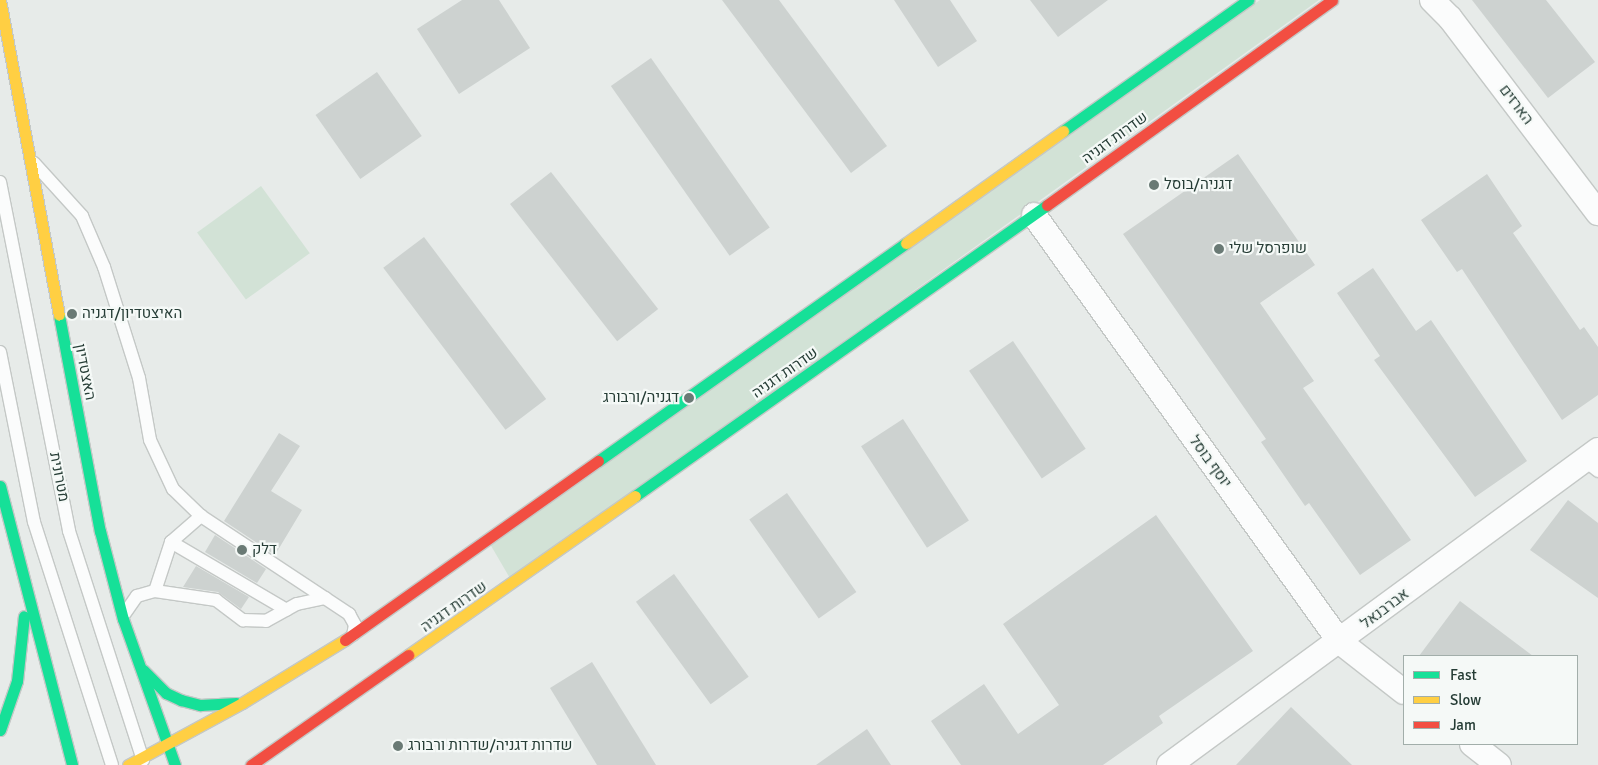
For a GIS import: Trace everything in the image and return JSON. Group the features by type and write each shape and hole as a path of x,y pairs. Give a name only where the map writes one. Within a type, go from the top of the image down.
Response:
{"street":[{"name":"האצטדיון","path":"0,0 100,530 123,619 175,765"},
{"path":"128,765 143,761 168,742 242,703 353,635 1248,0"},
{"name":"שדרות דגניה","path":"251,765 298,734 1034,215 1332,0"},
{"name":"הארזים","path":"1432,0 1450,18 1598,213"},
{"name":"יוסף בוסל","path":"1034,215 1340,642 1403,691"},
{"name":"אברבנאל","path":"1169,765 1593,460"},
{"path":"0,486 25,595 72,765"},
{"path":"0,730 17,681 25,595"},
{"path":"140,666 166,693 181,700 200,705 242,703"},
{"path":"272,765 298,734"},
{"path":"1473,745 1500,765"}],"lane":[{"path":"32,162 52,179 82,216 104,267 139,378 150,440 173,489 201,516 349,614 355,625 353,635"},
{"name":"מטרונית","path":"0,182 69,530 143,761"},
{"path":"0,352 34,522 112,765"},
{"path":"155,591 171,542 201,516"},
{"path":"171,542 287,610"},
{"path":"123,619 130,602 155,591 216,600 243,620 266,621 287,610 325,598"}],"green space":[{"path":"1260,0 1319,0 511,580 490,544"},
{"path":"261,186 310,253 246,300 197,232"}],"building":[{"path":"462,0 499,0 530,48 459,94 417,29"},
{"path":"722,0 779,0 887,146 851,173"},
{"path":"894,0 950,0 977,41 938,67"},
{"path":"1030,0 1108,0 1058,37"},
{"path":"1472,0 1546,0 1595,62 1548,98"},
{"path":"651,58 770,228 730,256 611,86"},
{"path":"377,72 422,136 360,179 316,115"},
{"path":"1238,154 1315,265 1260,303 1314,381 1303,388 1411,540 1360,575 1309,503 1305,506 1261,442 1266,439 1123,234"},
{"path":"551,172 658,309 617,341 510,204"},
{"path":"1487,174 1522,226 1513,233 1580,330 1584,327 1598,347 1598,395 1562,420 1462,269 1457,272 1421,220"},
{"path":"424,237 546,399 505,430 383,268"},
{"path":"1373,268 1416,331 1431,320 1527,461 1475,497 1374,360 1380,356 1337,293"},
{"path":"1013,341 1086,449 1042,478 969,371"},
{"path":"903,419 969,520 927,548 861,446"},
{"path":"279,433 300,446 271,491 302,510 275,555 224,521"},
{"path":"787,493 856,592 819,619 749,519"},
{"path":"1568,500 1598,523 1598,598 1530,550"},
{"path":"1156,515 1253,651 1159,716 1163,723 1103,765 961,765 931,721 984,684 1018,734 1059,705 1003,624"},
{"path":"215,535 266,569 257,583 205,552"},
{"path":"196,566 249,597 241,609 218,592 183,587"},
{"path":"674,574 749,677 711,704 636,602"},
{"path":"1460,601 1532,655 1420,655"},
{"path":"592,662 656,765 597,765 550,688"},
{"path":"1291,707 1352,765 1236,765"},
{"path":"867,729 891,765 816,765"}],"traffic: fast":[{"path":"1063,131 1248,0"},
{"path":"635,496 1047,205"},
{"path":"598,461 906,243"},
{"path":"59,315 100,531 123,619 175,765"},
{"path":"0,486 72,765"},
{"path":"0,730 17,681 24,616"},
{"path":"143,670 166,693 181,700 200,705 236,703"}],"traffic: slow":[{"path":"0,0 59,315"},
{"path":"906,243 1063,131"},
{"path":"408,655 635,496"},
{"path":"128,765 242,703 345,640"}],"traffic: jam":[{"path":"1047,205 1332,0"},
{"path":"345,640 598,461"},
{"path":"251,765 408,655"}],"place":[{"name":"דגניה/בוסל","path":"1154,185"},
{"name":"שופרסל שלי","path":"1219,249"},
{"name":"האיצטדיון/דגניה","path":"72,314"},
{"name":"דגניה/ורבורג","path":"689,398"},
{"name":"דלק","path":"242,550"},
{"name":"שדרות דגניה/שדרות ורבורג","path":"398,746"}]}
